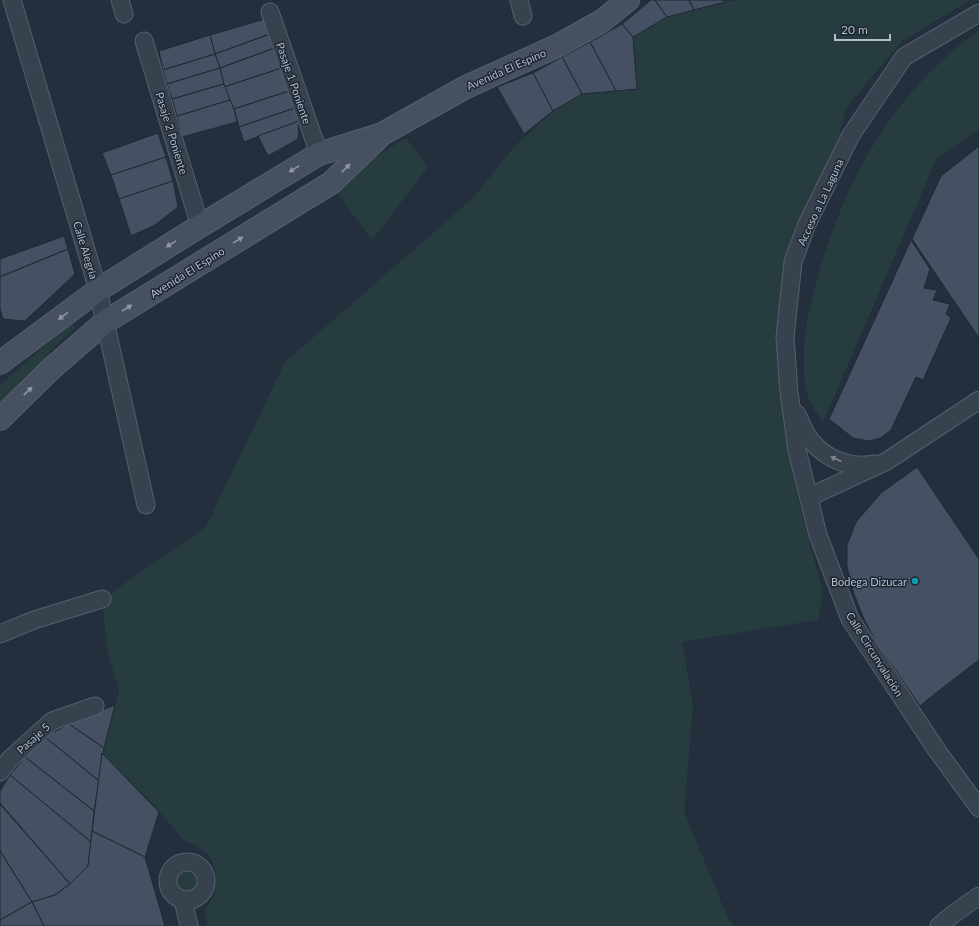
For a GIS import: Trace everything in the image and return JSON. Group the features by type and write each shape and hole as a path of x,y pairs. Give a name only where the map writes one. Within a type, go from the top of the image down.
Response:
{"main road":[{"name":"Avenida El Espino","path":"0,363 98,290 319,154 382,134 466,87 557,46 602,21 628,0"},
{"name":"Avenida El Espino","path":"0,419 52,368 105,322 332,183 382,134"}],"street":[{"name":"Calle Alegría","path":"12,0 98,290 146,505"},
{"name":"Pasaje 1 Poniente","path":"270,12 319,154"},
{"name":"Acceso a La Laguna","path":"809,497 797,450 789,392 786,337 793,262 807,224 852,135 904,58 979,14"},
{"name":"Pasaje 2 Poniente","path":"144,41 200,226"},
{"path":"789,392 802,425 811,441 825,454 835,460 864,466 887,461"},
{"path":"809,497 887,461 979,400"},
{"name":"Calle Circunvalación","path":"809,497 818,535 850,618 936,749 979,808"},
{"path":"0,634 34,620 102,598"},
{"name":"Pasaje 5","path":"0,772 10,759 52,721 95,706"},
{"path":"939,926 979,896"},
{"path":"183,900 189,926"}],"green space":[{"path":"738,0 970,0 901,42 847,107 826,182 784,272 780,379 783,419 802,515 823,593 818,620 682,642 693,705 684,811 726,914 734,926 208,926 204,911 215,893 215,867 208,854 196,845 186,842 145,796 102,753 119,691 107,649 102,599 206,527 285,362 472,199 515,146 553,111 582,94 637,88 633,37 667,17"},
{"path":"979,30 979,129 937,158 823,422 812,406 806,390 804,347 812,298 825,253 839,213 867,156 899,107 942,60"},
{"path":"406,138 428,167 372,240 331,185"},
{"path":"72,322 74,329 51,350 43,363 0,405 0,385"},
{"path":"186,872 193,875 196,882 193,889 186,892 179,889 176,882 179,875"}],"building":[{"path":"651,0 655,0 667,17 633,37 622,24"},
{"path":"655,0 689,0 694,10 667,17"},
{"path":"689,0 724,0 725,2 694,10"},
{"path":"265,19 270,34 215,54 210,35"},
{"path":"622,24 633,37 637,89 616,91 590,42"},
{"path":"270,34 275,48 220,68 215,54"},
{"path":"210,35 215,54 163,70 159,51"},
{"path":"590,42 616,91 582,94 562,57"},
{"path":"275,48 282,68 224,87 220,68"},
{"path":"215,54 220,68 167,84 163,70"},
{"path":"562,57 582,94 553,111 533,73"},
{"path":"220,68 224,84 172,99 167,84"},
{"path":"282,68 289,91 234,109 224,87"},
{"path":"533,73 553,111 524,134 497,87"},
{"path":"224,84 230,100 177,116 172,99"},
{"path":"289,91 295,108 239,127 234,109"},
{"path":"230,100 237,122 182,137 177,116"},
{"path":"295,108 299,121 244,142 239,127"},
{"path":"299,121 298,139 268,156 258,136"},
{"path":"158,133 166,157 111,175 102,153"},
{"path":"979,146 979,338 912,239 941,176"},
{"path":"166,157 173,181 119,199 111,175"},
{"path":"173,181 178,207 155,225 131,236 119,199"},
{"path":"64,236 68,249 0,277 0,259"},
{"path":"911,240 930,269 924,288 937,290 933,300 950,304 946,314 951,318 923,380 916,377 891,430 881,438 869,441 853,438 829,419"},
{"path":"68,249 75,274 25,321 3,319 0,309 0,277"},
{"name":"Bodega Dizucar","path":"917,467 979,559 979,660 920,706 876,642 864,619 854,594 847,567 847,545 856,522 881,493"},
{"path":"115,705 104,748 69,724"},
{"path":"69,724 104,748 99,781 45,737"},
{"path":"45,737 99,781 94,811 25,757"},
{"path":"102,753 159,812 145,857 92,831"},
{"path":"25,757 94,811 91,842 10,775"},
{"path":"10,775 91,842 88,866 70,884 0,803 0,791"},
{"path":"0,804 70,884 55,895 32,902 0,851"},
{"path":"92,831 145,857 165,926 44,926 32,902 55,895 70,884 88,866"},
{"path":"0,851 32,902 0,920"},
{"path":"32,902 44,926 0,926 0,920"}],"place":[{"name":"Bodega Dizucar","path":"915,581"}]}
